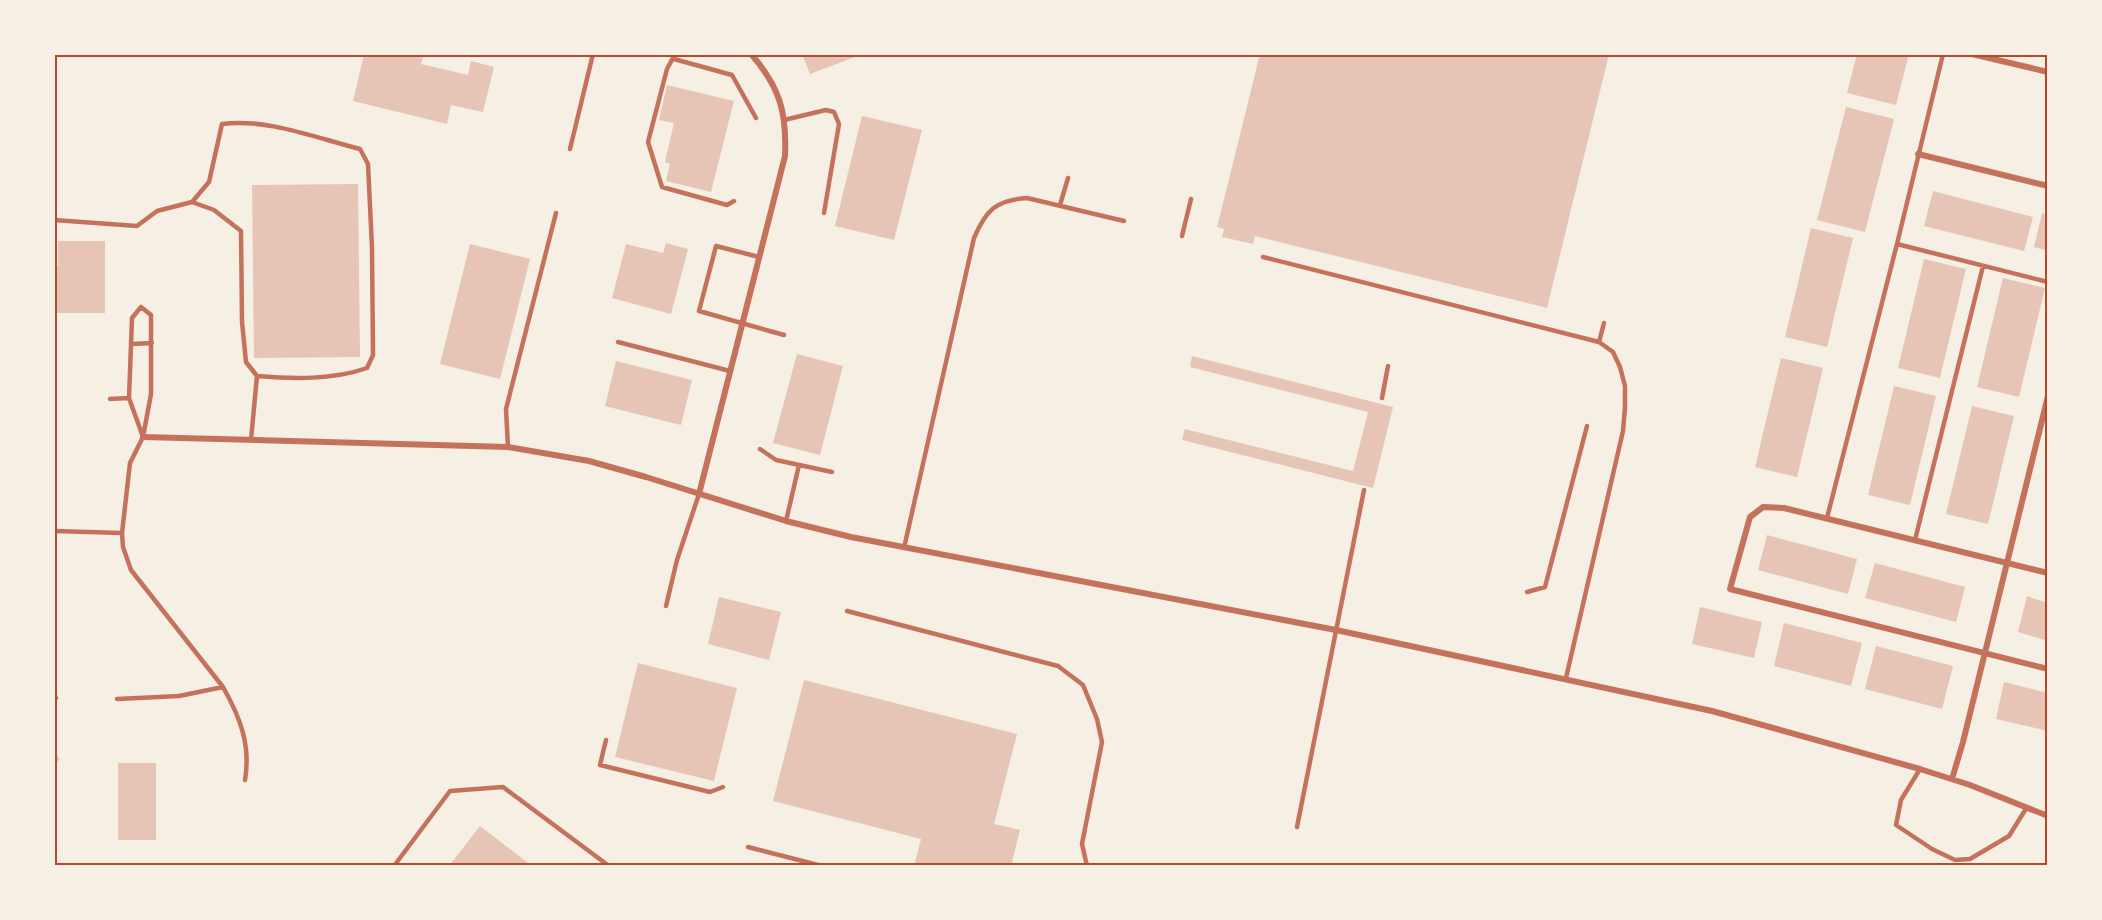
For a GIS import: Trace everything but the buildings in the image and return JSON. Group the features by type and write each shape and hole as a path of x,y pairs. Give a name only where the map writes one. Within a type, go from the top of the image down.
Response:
{"street":[{"path":"699,494 785,156 786,131 782,106 775,86 751,54"},
{"path":"1972,54 2048,72"},
{"path":"1918,154 2048,186"},
{"path":"1952,779 2048,396"},
{"path":"143,437 508,447 589,461 786,520 904,548 1336,630 1566,678 1722,714 1952,779 2048,816"},
{"path":"2048,573 1784,508 1763,507 1750,517 1730,589 2048,669"}],"lane":[{"path":"570,149 593,54"},
{"path":"1827,518 1943,54"},
{"path":"734,201 727,205 662,187 648,142 667,69 675,57 732,75 756,118"},
{"path":"784,120 826,110 834,112 839,124 824,213"},
{"path":"54,220 137,226 157,212 192,202 209,182 222,124 238,122 287,130 360,149 368,164 372,248 373,355 367,368 349,375 257,376"},
{"path":"1060,205 1068,178"},
{"path":"904,548 974,238 988,211 1012,199 1027,198 1124,221"},
{"path":"1182,236 1191,199"},
{"path":"192,202 214,210 241,231 246,362 257,376 251,440"},
{"path":"508,447 506,409 556,213"},
{"path":"1897,244 2048,282"},
{"path":"759,257 716,246 699,311 784,335"},
{"path":"1263,257 1599,342 1613,352 1625,386 1623,431 1566,678"},
{"path":"1915,540 1983,266"},
{"path":"143,437 129,398 132,318 141,307 151,315 151,394 143,437 130,463 123,548 131,570 223,687 236,710 244,733 248,764 245,780"},
{"path":"1599,342 1604,323"},
{"path":"618,342 730,371"},
{"path":"132,344 152,344"},
{"path":"1382,398 1388,366"},
{"path":"110,399 129,398"},
{"path":"1527,592 1545,587 1587,426"},
{"path":"760,449 776,460 832,472"},
{"path":"786,520 799,465"},
{"path":"1297,827 1364,490"},
{"path":"666,606 677,560 699,494"},
{"path":"54,531 123,533"},
{"path":"847,611 1058,666 1083,685 1097,719 1102,742 1082,844 1087,866"},
{"path":"117,699 179,696 223,687"},
{"path":"606,740 600,765 710,792 723,787"},
{"path":"1920,769 1901,800 1896,825 1932,849 1955,860 1970,859 2009,836 2027,807"},
{"path":"393,866 450,791 502,788 609,866"},
{"path":"748,847 822,866"}]}
